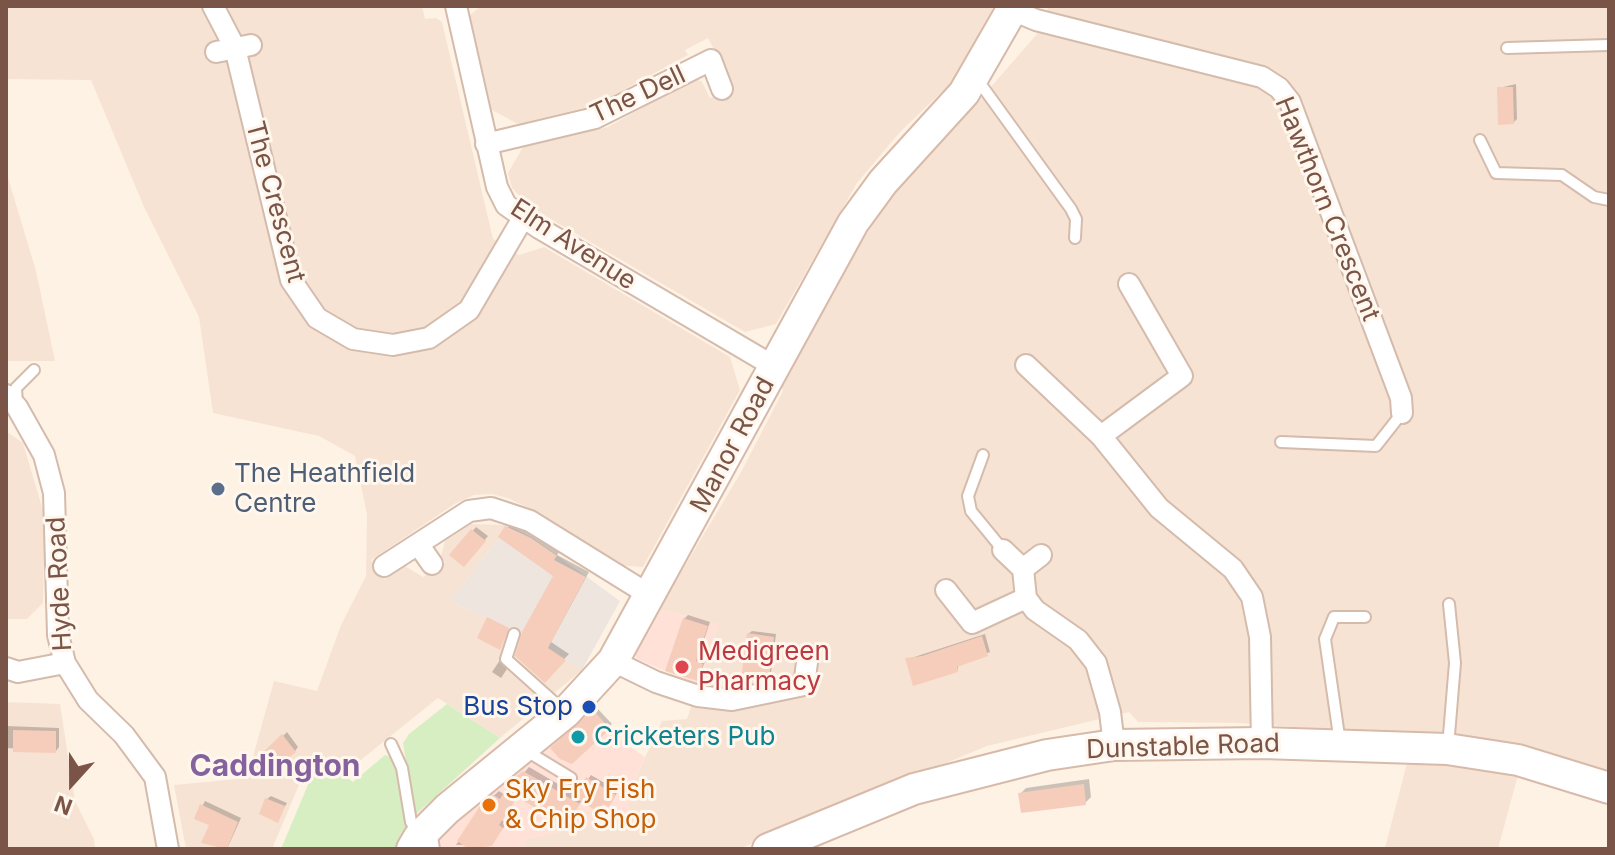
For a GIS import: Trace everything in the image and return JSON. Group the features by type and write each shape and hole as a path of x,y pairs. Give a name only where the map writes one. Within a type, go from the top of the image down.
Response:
{"street":[{"name":"The Crescent","path":"213,6 234,48 291,280 317,318 353,339 393,345 429,338 469,310 523,218"},
{"name":"Elm Avenue","path":"456,6 499,196 523,218 775,367"},
{"name":"Manor Road","path":"424,840 521,747 566,712 613,661 853,223 883,182 945,118 975,77 1013,8"},
{"name":"Hawthorn Crescent","path":"1013,8 1036,20 1262,77 1279,88 1290,102 1401,398 1402,413"},
{"name":"The Dell","path":"486,144 595,118 711,60 722,89"},
{"path":"1101,436 1188,383 1129,284"},
{"path":"1026,365 1101,436 1159,508 1233,569 1252,597 1260,637 1262,743"},
{"name":"Hyde Road","path":"12,401 44,455 54,493 58,635 65,663 88,700 124,735 155,777 168,849"},
{"path":"384,566 469,511 480,508 506,511 530,521 651,596"},
{"path":"418,544 432,564"},
{"path":"1003,550 1023,569 1026,598 1035,610 1078,640 1096,663 1110,712 1114,745"},
{"path":"1023,569 1041,555"},
{"path":"946,590 966,627 1026,598"},
{"path":"613,661 656,682 698,696 732,700 804,685 808,655"},
{"path":"6,668 18,672 65,663"},
{"name":"Dunstable Road","path":"768,849 914,789 1047,755 1114,745 1262,743 1447,749 1518,760 1609,788"}],"lane":[{"path":"1507,48 1609,45"},
{"path":"975,77 1071,209 1076,219 1075,238"},
{"path":"1480,140 1496,173 1562,175 1594,197 1609,200"},
{"path":"12,401 16,388 34,370"},
{"path":"1281,442 1376,446 1402,413"},
{"path":"983,455 968,496 971,511 1003,550"},
{"path":"1447,749 1455,663 1449,604"},
{"path":"1340,745 1325,639 1334,617 1365,617"},
{"path":"514,634 506,659 566,712"},
{"path":"391,744 404,779 411,822 424,840"},
{"path":"521,747 532,757 571,778"}],"shaded area":[{"path":"6,6 422,6 425,19 436,18 442,22 493,239 519,255 544,247 730,357 740,390 643,567 616,565 535,511 492,494 474,495 456,503 371,560 384,579 405,566 423,577 445,562 441,556 445,541 471,524 509,525 450,601 546,646 582,670 500,738 438,698 357,763 306,768 272,849 186,849 174,785 247,778 274,681 317,691 341,625 366,576 367,515 355,456 319,436 213,413 199,317 144,207 91,80 6,79"},
{"path":"481,6 994,6 953,81 900,132 857,183 776,324 745,332 530,207 512,188 508,173 523,147 608,127 695,78 702,82 710,98 733,87 708,38 685,50 688,55 595,105 518,124 492,110 470,15"},
{"path":"1049,6 1609,6 1609,773 1519,743 1240,723 1138,722 1129,712 987,746 739,849 523,849 526,839 629,816 629,792 662,721 687,719 718,625 659,609 740,474 783,391 781,383 838,278 898,185 955,128 1037,34"},
{"path":"6,171 36,271 55,361 6,361"},
{"path":"6,431 23,443 45,517 43,603 27,619 6,619"},
{"path":"509,525 533,538 620,601 582,670 546,646 450,601"},
{"path":"659,609 719,624 698,685 637,659 633,652"},
{"path":"6,702 60,704 75,801 94,839 95,849 6,849"},
{"path":"589,706 618,738 645,757 629,792 629,816 527,839 523,849 426,849 443,829"},
{"path":"1407,763 1466,765 1518,775 1498,849 1385,848"}],"green space":[{"path":"447,704 500,738 415,815 403,743 409,734"},
{"path":"385,755 393,758 397,768 410,843 408,849 281,849 312,775 344,775 353,782"}],"building":[{"path":"1497,87 1513,87 1514,124 1498,125"},
{"path":"505,526 531,538 557,556 554,560 586,577 548,648 566,660 545,683 515,656 522,632 553,576 498,537"},
{"path":"471,529 486,541 464,567 449,555"},
{"path":"487,617 509,628 500,650 477,638"},
{"path":"683,618 708,626 696,661 703,664 698,681 665,671"},
{"path":"747,633 774,637 769,679 741,679"},
{"path":"982,636 988,656 957,667 958,672 913,686 905,658 922,656"},
{"name":"Cricketers Pub","path":"593,710 610,729 572,764 560,759 550,748"},
{"path":"13,730 56,731 56,753 13,752"},
{"path":"282,734 296,752 264,777 253,762"},
{"path":"523,771 580,804 566,826 517,797 499,825 503,828 492,846 469,849 457,841 480,806 493,795 500,799 511,780"},
{"path":"586,777 616,795 609,807 603,804 598,812 574,797"},
{"path":"1084,784 1086,805 1021,813 1018,793"},
{"path":"265,798 285,806 278,823 259,814"},
{"path":"200,804 238,822 227,849 201,843 209,825 194,819"}],"place":[{"name":"The Heathfield Centre","path":"218,489"},
{"name":"Medigreen Pharmacy","path":"682,667"},
{"name":"Bus Stop","path":"589,707"},
{"name":"Cricketers Pub","path":"578,737"},
{"name":"Sky Fry Fish & Chip Shop","path":"489,805"}],"district":[{"name":"Caddington","path":"275,767"}]}
